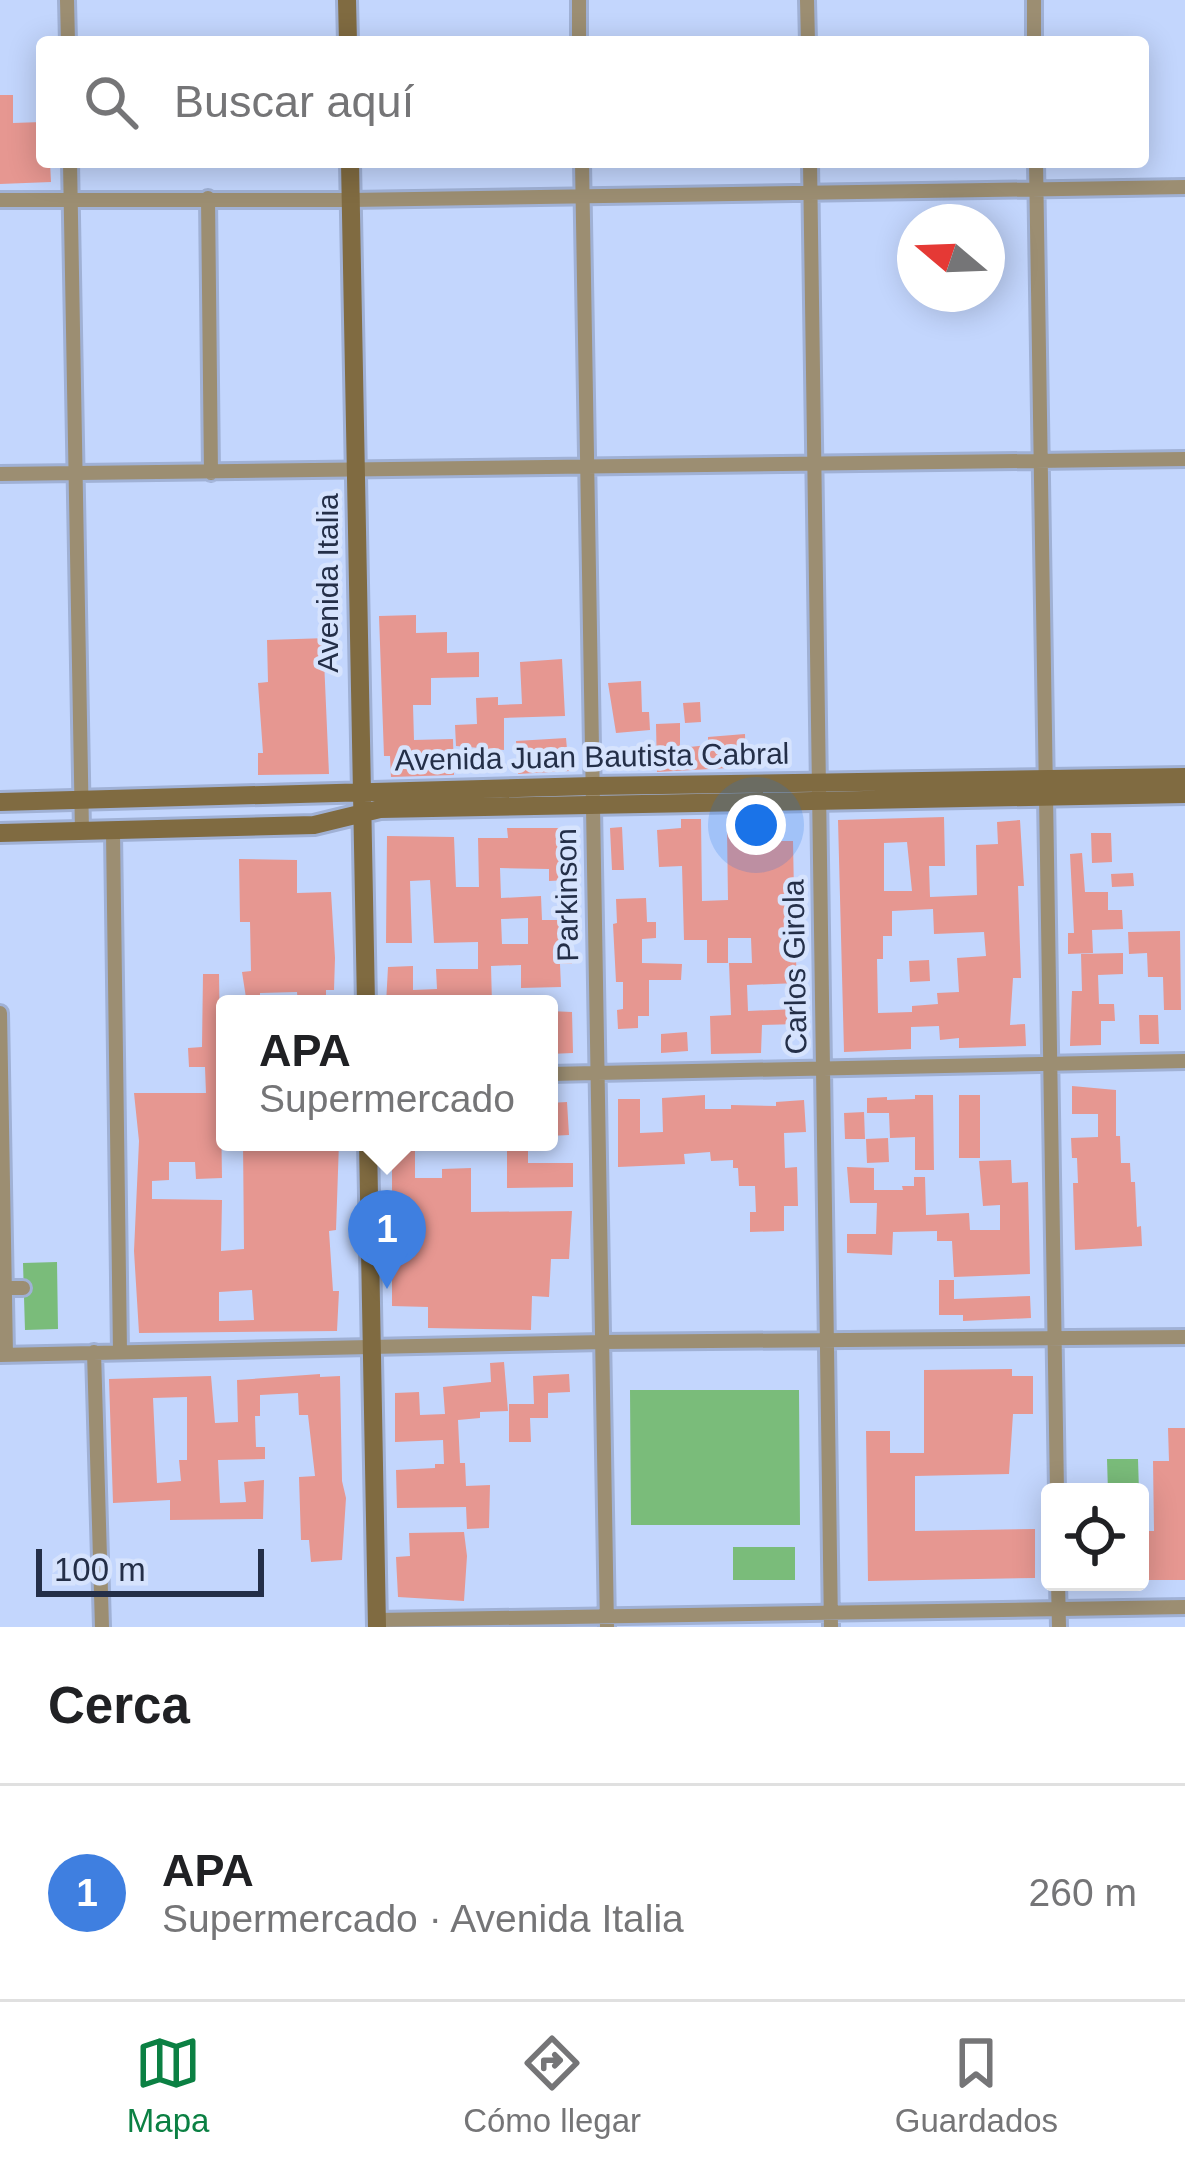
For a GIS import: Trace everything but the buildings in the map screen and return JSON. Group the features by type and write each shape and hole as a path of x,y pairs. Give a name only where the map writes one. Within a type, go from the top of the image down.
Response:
{"main road":[{"path":"347,0 348,36"},
{"name":"Avenida Italia","path":"350,168 366,995"},
{"name":"Avenida Juan Bautista Cabral","path":"1046,788 1185,777"},
{"name":"Avenida Juan Bautista Cabral","path":"0,802 359,792 592,795 1046,788 1185,794"},
{"name":"Avenida Juan Bautista Cabral","path":"0,833 314,825 380,809 592,795"},
{"path":"368,1151 376,1623"}],"street":[{"path":"68,0 68,36"},
{"path":"578,0 579,36"},
{"path":"807,0 808,36"},
{"path":"1034,0 1034,36"},
{"path":"70,168 82,832"},
{"name":"Parkinson","path":"582,168 607,1622"},
{"name":"Carlos Girola","path":"810,168 831,1620"},
{"path":"1036,168 1057,1483"},
{"path":"0,200 351,200 1185,187"},
{"path":"208,199 211,472"},
{"path":"0,474 1185,459"},
{"path":"113,832 120,1352"},
{"path":"0,1012 3,1355 603,1342 1185,1337"},
{"path":"558,1074 1185,1061"},
{"path":"4,1288 23,1288"},
{"path":"94,1352 102,1627"},
{"path":"1058,1591 1059,1627"},
{"path":"376,1623 831,1620 1185,1607"}],"green space":[{"path":"57,1262 58,1329 25,1330 23,1263"},
{"path":"630,1390 799,1390 800,1525 631,1525"},
{"path":"1107,1459 1138,1459 1139,1483 1108,1483"},
{"path":"733,1547 795,1547 795,1580 733,1580"}],"place":[{"name":"APA","path":"387,1289"}]}
